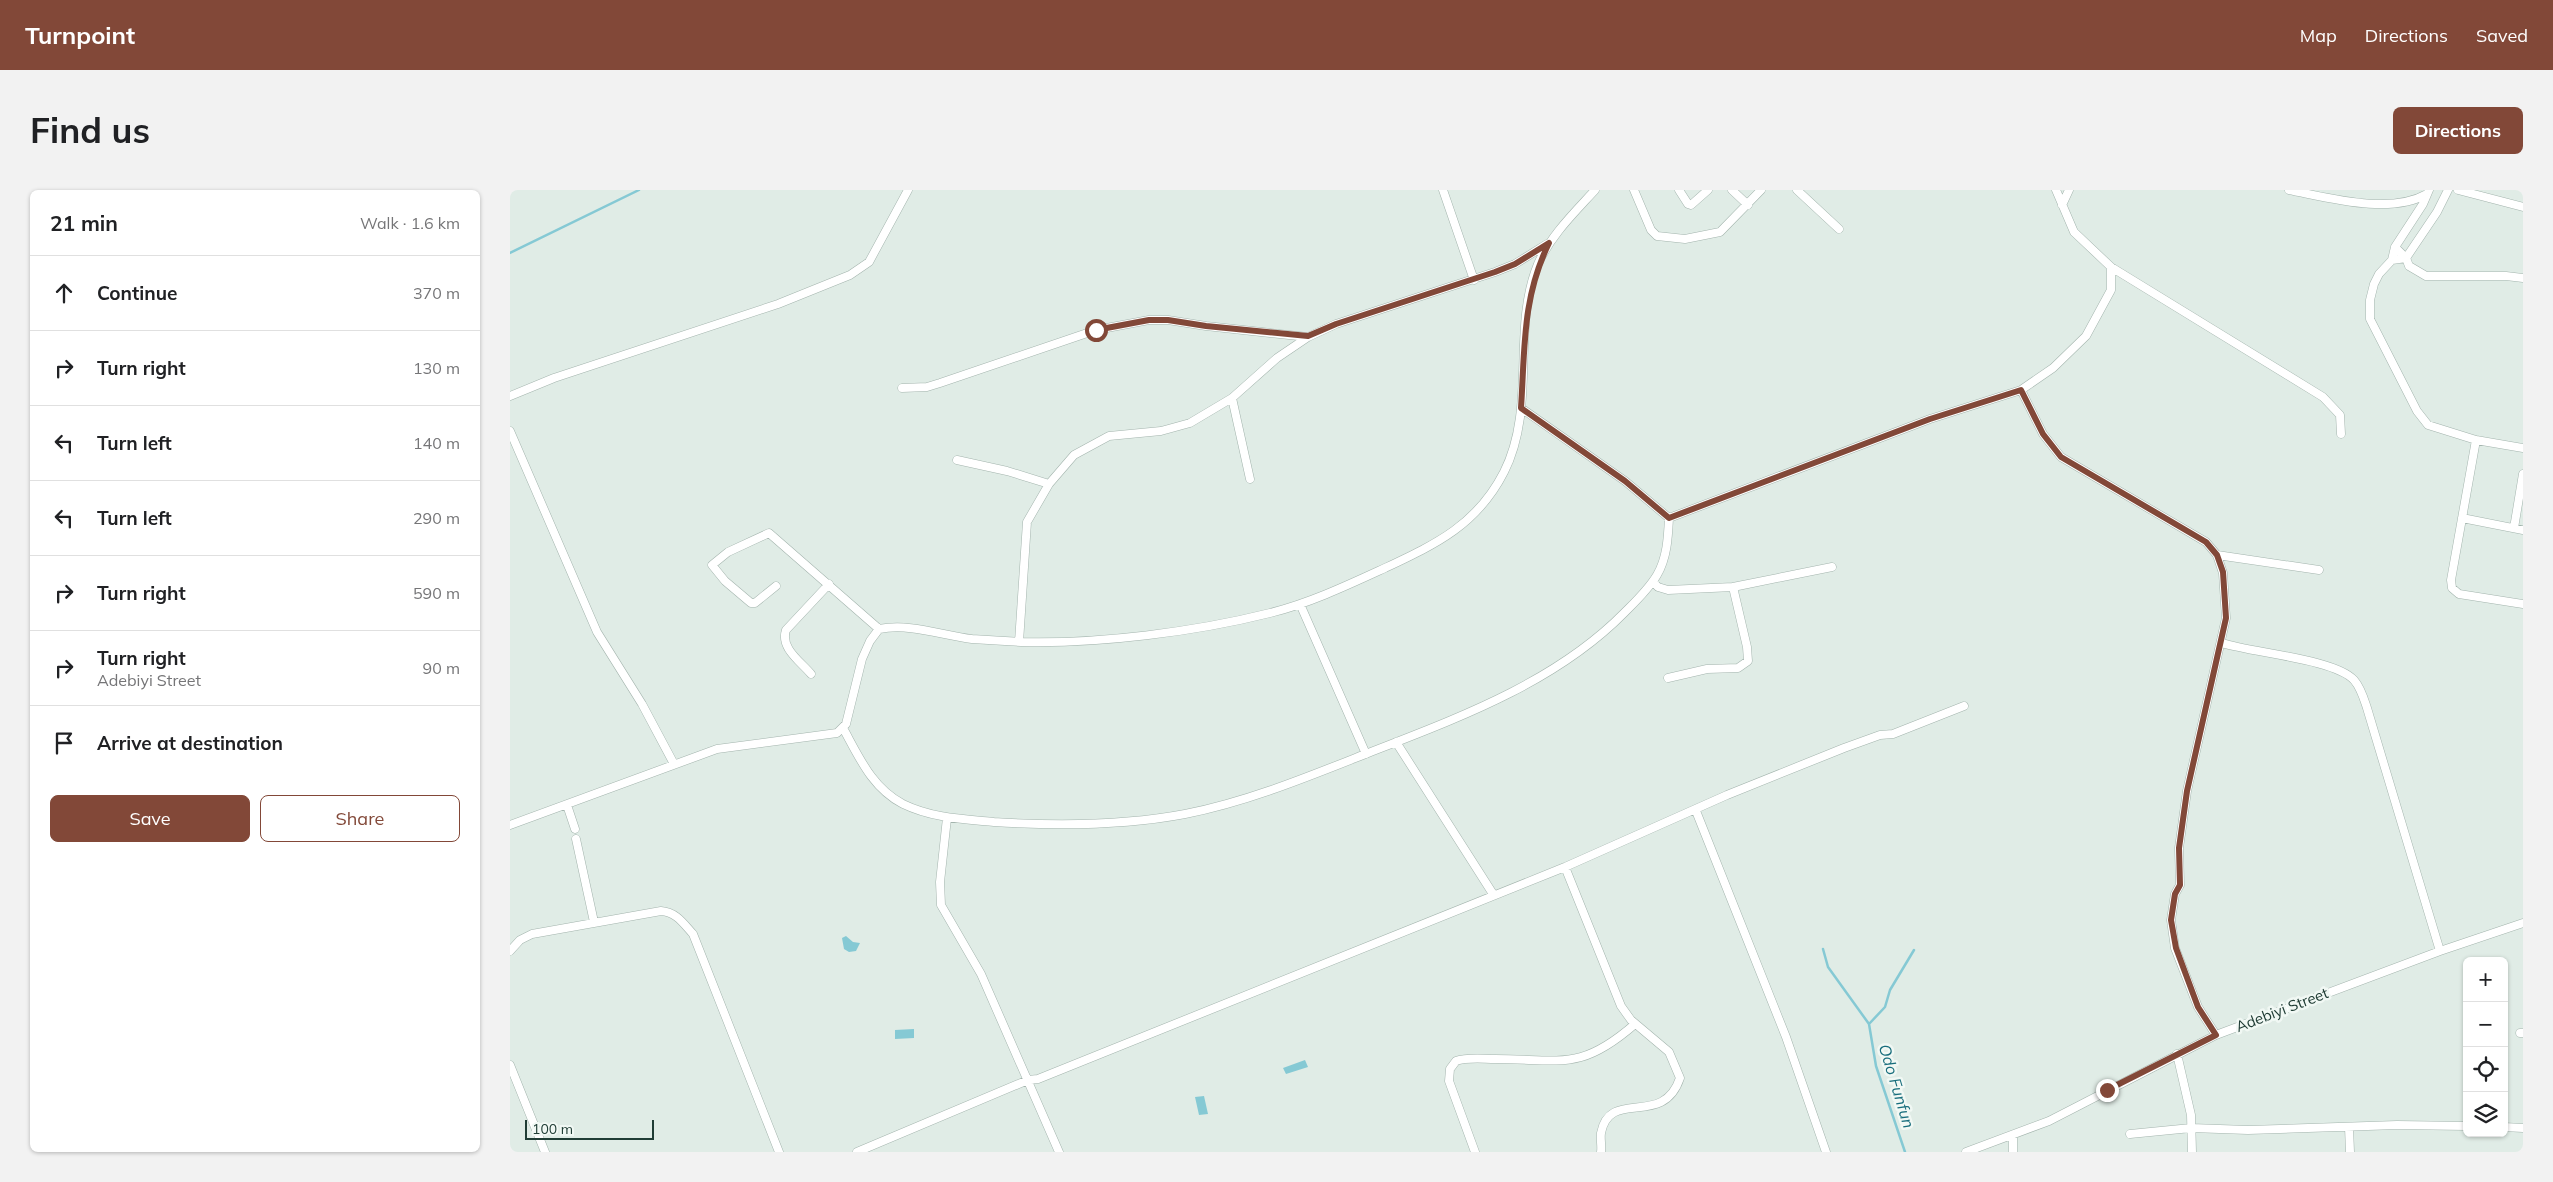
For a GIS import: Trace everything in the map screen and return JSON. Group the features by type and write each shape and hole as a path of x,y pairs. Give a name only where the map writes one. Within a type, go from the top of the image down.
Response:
{"street":[{"path":"510,396 554,378 778,304 850,275 868,262 908,190"},
{"path":"1444,190 1474,280"},
{"path":"776,586 755,602 751,602 725,581 712,565 728,552 769,533 879,629 904,627 972,638 1020,642 1097,638 1171,631 1270,613 1347,586 1421,552 1441,541 1467,522 1496,486 1505,470 1521,408 1529,296 1538,264 1549,243 1595,190"},
{"path":"1634,190 1651,230 1657,236 1685,239 1720,232 1761,190"},
{"path":"1679,190 1690,205 1708,190"},
{"path":"1732,190 1748,205"},
{"path":"1797,190 1839,229"},
{"path":"2056,190 2074,232 2111,267 2323,397 2340,415 2341,434"},
{"path":"2062,205 2069,190"},
{"path":"2289,190 2336,199 2393,204 2410,202 2428,192"},
{"path":"2392,260 2406,258 2432,219 2448,190"},
{"path":"2458,190 2523,207"},
{"path":"2428,192 2394,247 2392,260 2379,274 2370,300 2370,319 2422,420 2436,429 2476,440 2523,448"},
{"path":"1020,642 1027,522 1049,484 1074,455 1109,436 1175,428 1190,423 1232,398 1278,358 1308,336 1336,324 1474,280 1515,264 1549,243"},
{"path":"2394,247 2406,258 2409,266 2426,276 2506,276 2523,278"},
{"path":"1669,518 1930,419 2021,390 2053,368 2086,336 2111,290 2111,267"},
{"path":"902,388 927,387 1096,330 1149,320 1168,320 1206,326 1308,336"},
{"path":"2021,390 2043,434 2061,457 2206,542 2217,555 2223,572 2227,604 2222,643 2184,807 2178,860 2180,885 2175,894 2171,920 2176,948 2198,1007 2216,1035"},
{"path":"1232,398 1250,479"},
{"path":"1521,408 1625,481 1669,518"},
{"path":"510,431 597,632 642,704 674,764"},
{"path":"2476,440 2451,580 2452,588 2459,594 2523,604"},
{"path":"957,460 1007,470 1049,484"},
{"path":"2514,528 2523,474"},
{"path":"879,629 870,641 862,659 843,728 868,772 888,794 922,812 947,818 1048,825 1145,821 1188,814 1242,799 1366,754 1515,690 1559,667 1609,628 1653,582 1663,564 1669,518"},
{"path":"2462,518 2523,530"},
{"path":"2217,555 2319,570"},
{"path":"1653,582 1658,587 1668,590 1733,587 1832,567"},
{"path":"811,674 784,645 784,637 786,630 829,584"},
{"path":"1668,678 1708,669 1738,668 1748,661 1747,647 1733,587"},
{"path":"1300,604 1366,754"},
{"path":"2222,643 2325,665 2354,680 2361,690 2367,708 2440,951"},
{"path":"857,1152 1028,1080 1038,1079 1493,894 1565,867 1696,811 1727,795 1867,739 1893,734 1964,706"},
{"path":"510,825 717,749 829,735 843,728"},
{"path":"1396,742 1493,894"},
{"path":"567,805 575,828"},
{"path":"1696,811 1786,1037 1826,1152"},
{"path":"947,818 940,882 941,905 973,958 1058,1152"},
{"path":"576,839 594,922"},
{"path":"1565,867 1621,1006 1635,1024 1669,1052 1680,1078 1673,1092 1662,1103 1645,1108 1619,1110 1608,1117 1601,1135 1601,1152"},
{"path":"510,951 520,940 532,934 594,922 661,911 669,912 680,919 693,934 779,1152"},
{"name":"Adebiyi Street","path":"1966,1152 2048,1121 2216,1035 2440,951 2523,923"},
{"path":"1475,1152 1449,1081 1450,1069 1456,1061 1500,1059 1569,1061 1589,1055 1635,1024"},
{"path":"2177,1054 2191,1115 2192,1152"},
{"path":"510,1065 545,1152"},
{"path":"2130,1134 2191,1128 2248,1130 2463,1126"},
{"path":"2349,1127 2350,1152"},
{"path":"2508,1127 2523,1128"},
{"path":"2013,1135 2013,1152"}],"water":[{"path":"846,936 853,942 860,943 856,951 849,952 844,949 842,938"},
{"path":"914,1029 914,1038 895,1039 895,1030"},
{"path":"1305,1060 1308,1067 1286,1074 1283,1068"},
{"path":"1204,1096 1208,1114 1199,1115 1195,1097"}],"waterway":[{"path":"510,253 639,190"},
{"name":"Odo Funfun","path":"1823,949 1828,967 1869,1024 1876,1066 1905,1152"},
{"path":"1869,1024 1885,1007 1890,990 1914,950"}],"route":[{"path":"1096,330 1149,320 1168,320 1206,326 1308,336 1336,324 1495,272 1530,256 1549,243 1538,264 1529,296 1521,408 1583,454 1625,481 1669,518 1816,464 1930,419 2021,390 2043,434 2061,457 2206,542 2217,555 2223,572 2227,604 2222,643 2201,725 2181,823 2178,860 2180,885 2175,894 2171,920 2176,948 2198,1007 2216,1035 2107,1090"}]}
